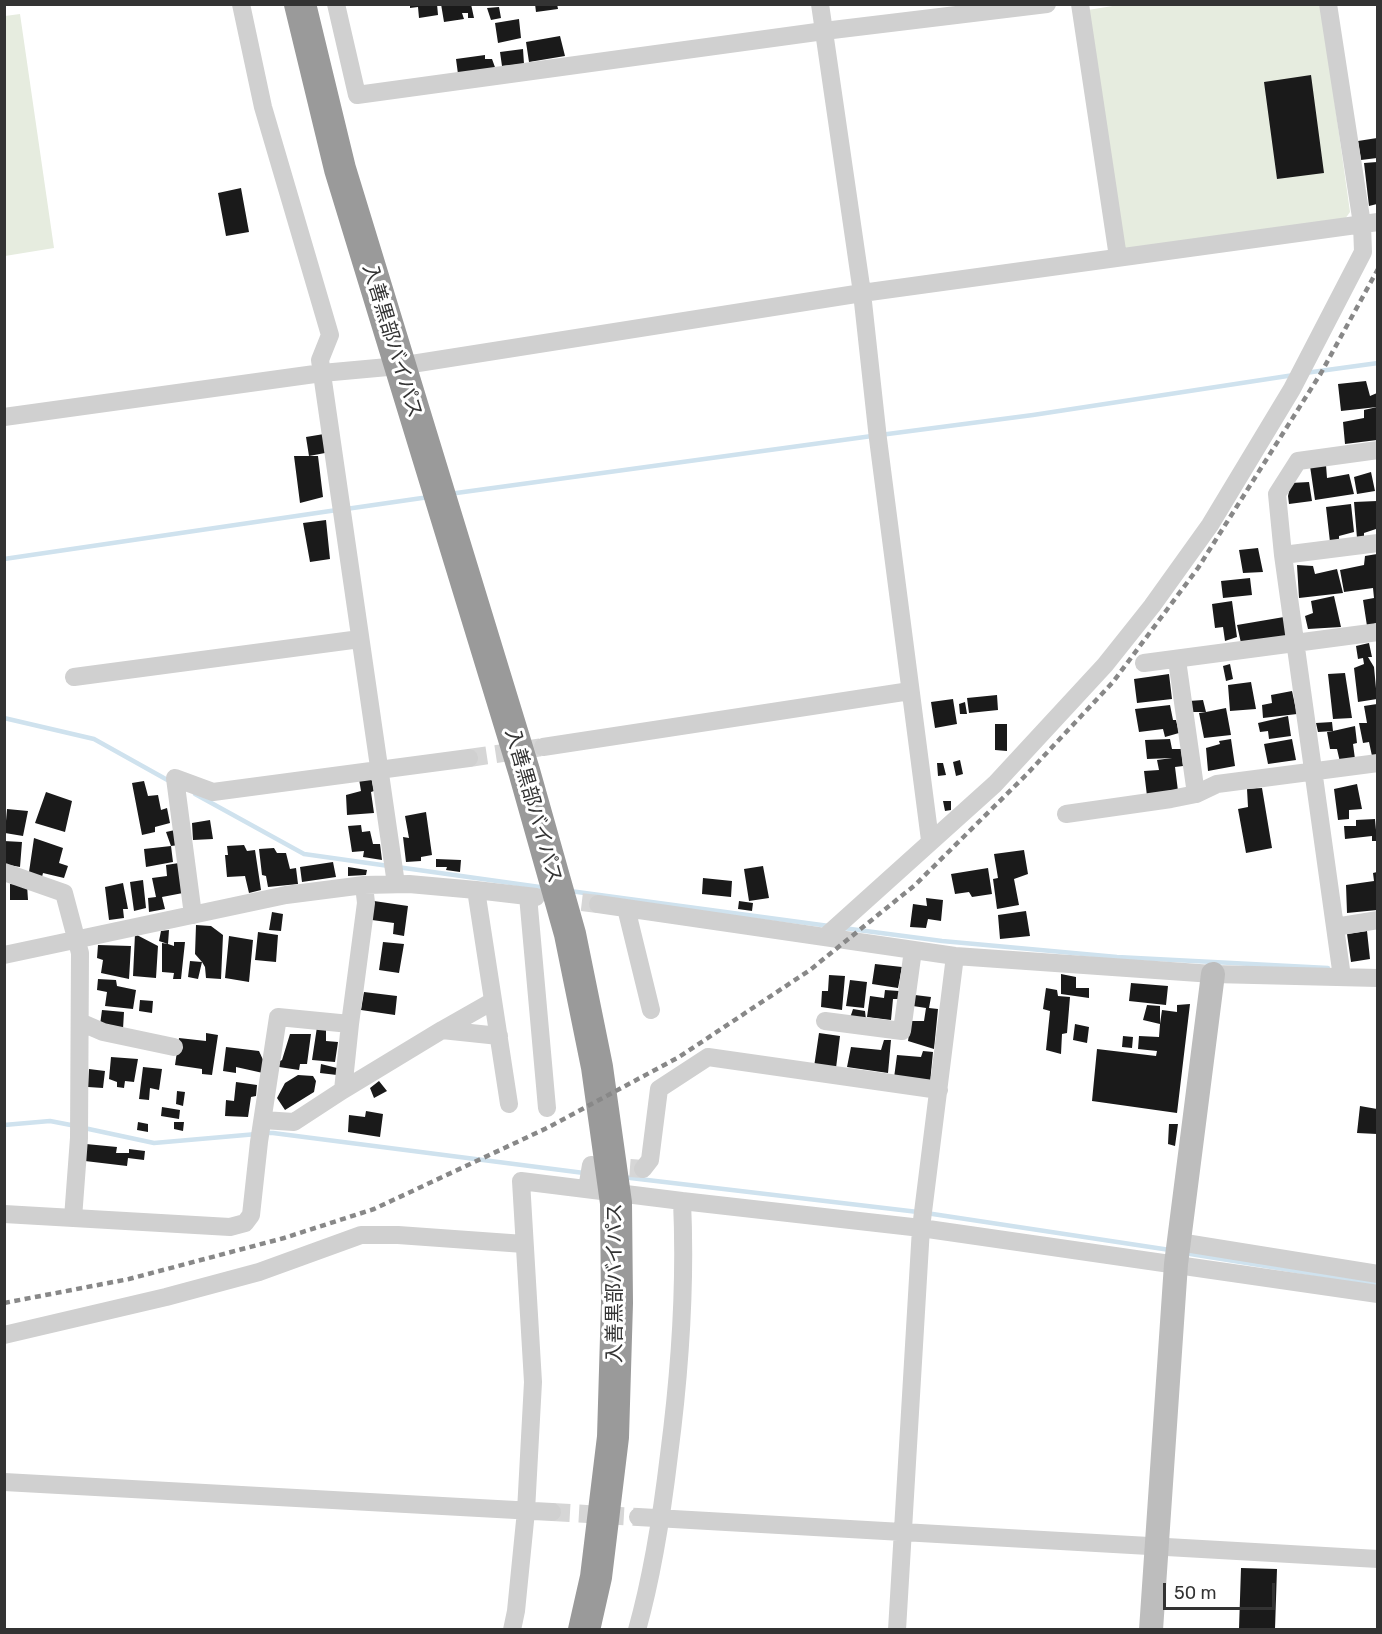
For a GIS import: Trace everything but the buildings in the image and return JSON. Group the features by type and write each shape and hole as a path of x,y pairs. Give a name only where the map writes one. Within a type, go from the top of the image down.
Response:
{"highway":[{"name":"入善黒部バイパス","path":"300,4 339,169 524,771 570,934 597,1067 616,1203 617,1303 613,1437 596,1577 584,1629"}],"street":[{"path":"241,4 263,107 330,335 320,360 396,884"},
{"path":"336,4 357,95 824,31 1047,4"},
{"path":"820,4 862,293 930,840"},
{"path":"1080,4 1118,257"},
{"path":"825,937 930,840 995,784 1105,665 1152,606 1210,525 1292,389 1363,252 1370,223 1328,4"},
{"path":"4,417 322,373 399,366 862,293 1370,223"},
{"path":"1342,977 1283,555 1277,494 1298,461 1377,450"},
{"path":"1283,555 1377,543"},
{"path":"1144,663 1297,645 1377,632"},
{"path":"74,677 360,639"},
{"path":"1177,660 1196,794"},
{"path":"543,747 910,691"},
{"path":"193,915 175,778 213,792 378,768 469,758"},
{"path":"1066,814 1171,799 1196,794 1217,784 1377,763"},
{"path":"4,872 64,893 80,953 79,1138 73,1218"},
{"path":"4,955 286,895 364,885 396,884 532,897 547,1108"},
{"path":"343,1090 366,903 364,885"},
{"path":"476,890 509,1104"},
{"path":"598,904 955,956 1213,975 1377,978"},
{"path":"626,909 651,1010"},
{"path":"1335,927 1377,920"},
{"path":"825,1021 902,1031 913,950"},
{"path":"897,1629 921,1228 955,956"},
{"path":"1151,1629 1178,1253 1213,975"},
{"path":"263,1120 294,1122 343,1090 493,1001"},
{"path":"4,1214 230,1227 245,1223 251,1215 278,1017 350,1024"},
{"path":"80,1022 103,1032 174,1047"},
{"path":"442,1030 499,1036"},
{"path":"643,1169 650,1160 659,1089 708,1057 939,1090"},
{"path":"587,1189 591,1165"},
{"path":"512,1629 516,1611 526,1511 533,1382 521,1181 921,1228 1377,1274"},
{"path":"637,1629 661,1519 678,1382 682,1201"},
{"path":"4,1335 154,1300 259,1272 361,1235 398,1235 524,1244"},
{"path":"1178,1253 1377,1294"},
{"path":"4,1482 552,1512"},
{"path":"639,1517 1377,1559"}],"shaded area":[{"path":"1125,4 1321,5 1350,212 1345,219 1123,250 1088,10"},
{"path":"20,14 54,248 5,256 5,16"}],"waterway":[{"path":"1305,373 1378,363"},
{"path":"880,435 1033,415 1294,375"},
{"path":"449,494 872,436"},
{"path":"346,509 429,497"},
{"path":"4,559 337,510"},
{"path":"4,718 94,739 171,782"},
{"path":"195,794 304,854 389,866"},
{"path":"397,867 547,888"},
{"path":"570,891 829,926"},
{"path":"843,928 942,941 1117,957 1328,968"},
{"path":"4,1125 50,1121 76,1126"},
{"path":"84,1128 154,1143 257,1134"},
{"path":"265,1133 584,1173"},
{"path":"622,1177 918,1212"},
{"path":"926,1213 1170,1250"},
{"path":"1184,1253 1378,1284"}],"tunnel":[{"path":"469,758 543,747"},
{"path":"555,899 598,904"},
{"path":"603,1166 643,1169"},
{"path":"552,1512 638,1517"}],"railway":[{"path":"4,1303 129,1279 284,1238 374,1209 547,1128 679,1057 810,970 915,885 1027,774 1113,682 1198,568 1321,373 1378,269"}]}
